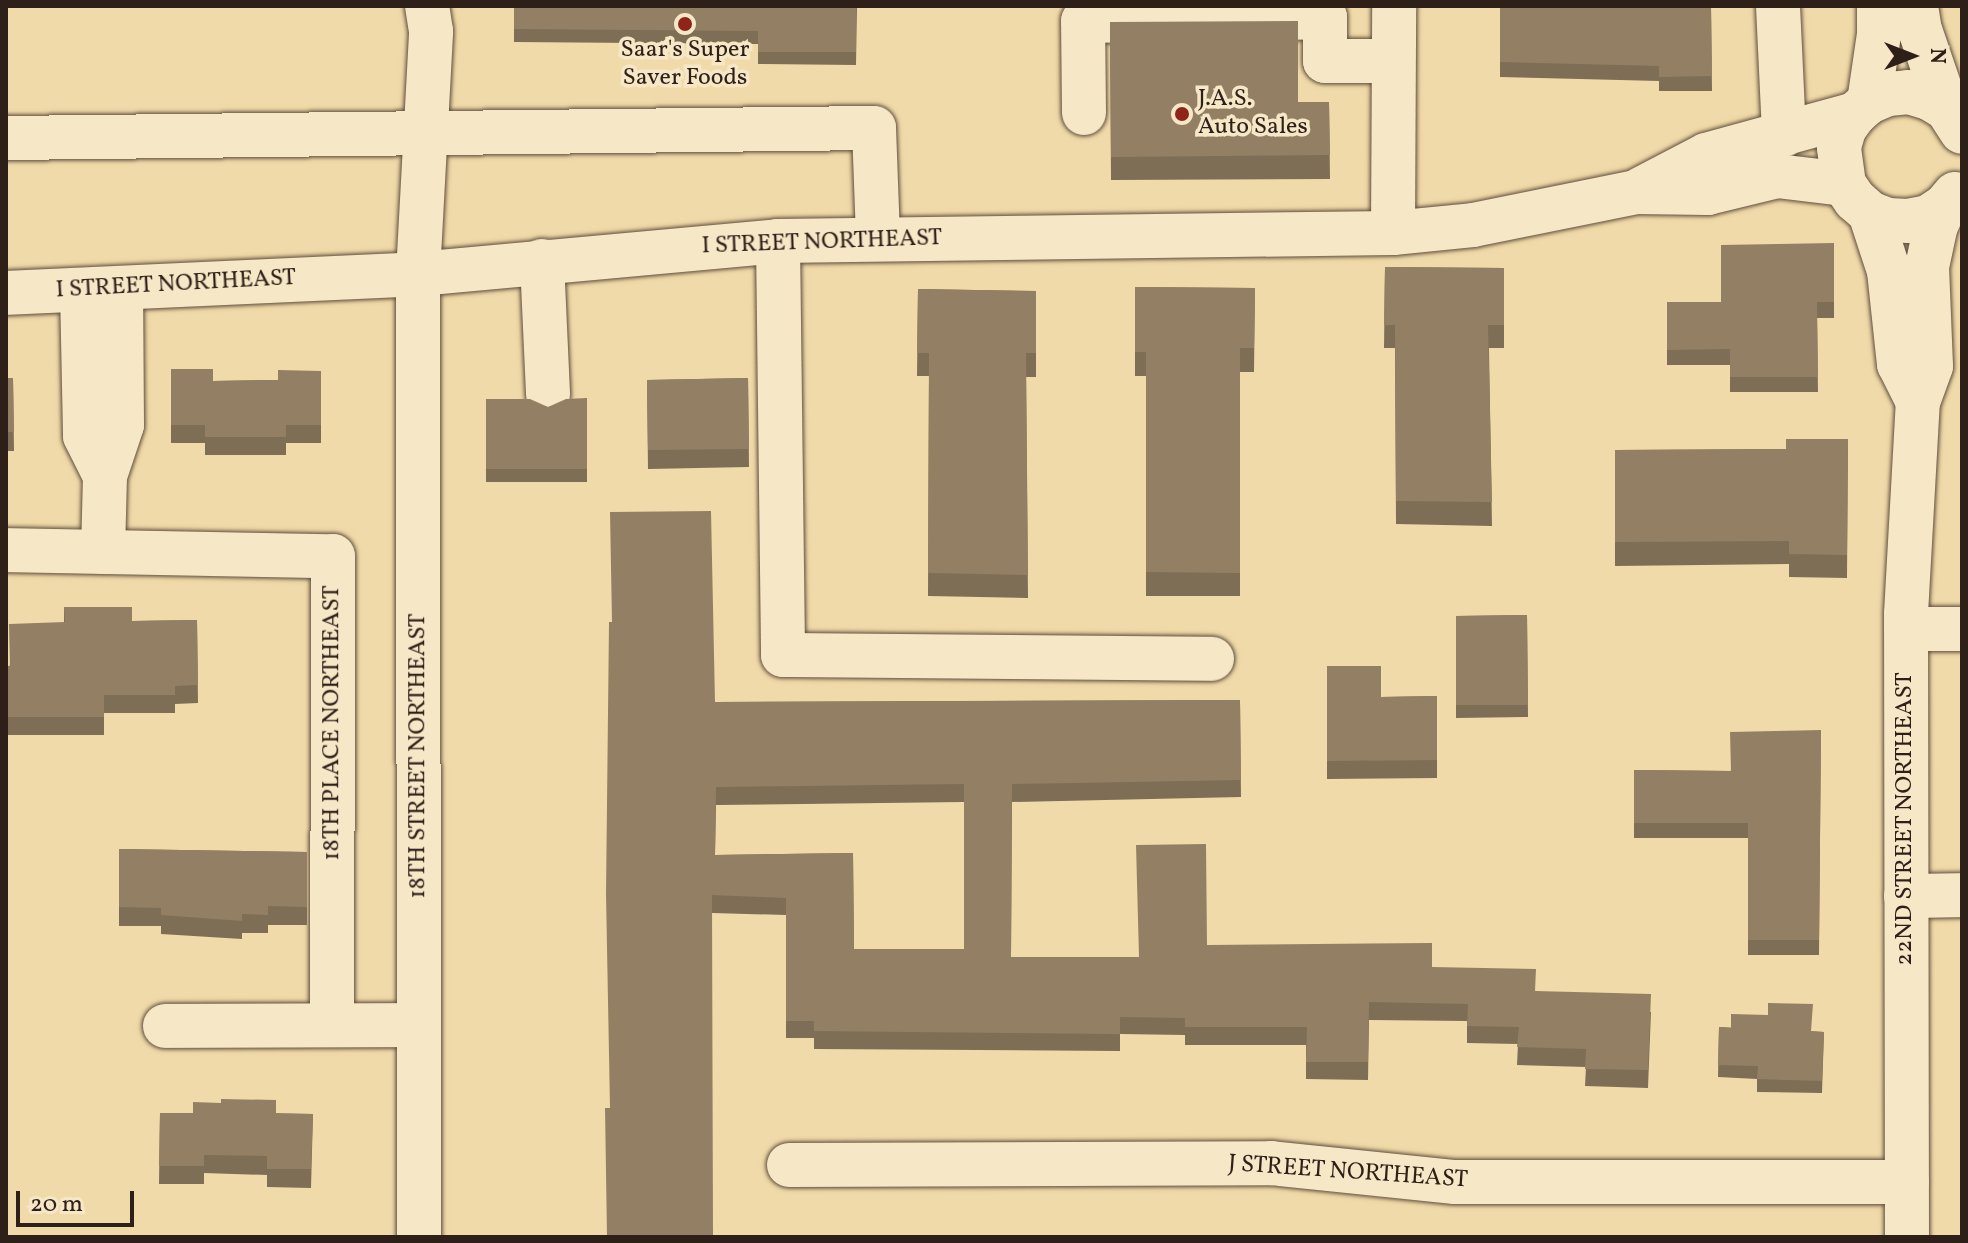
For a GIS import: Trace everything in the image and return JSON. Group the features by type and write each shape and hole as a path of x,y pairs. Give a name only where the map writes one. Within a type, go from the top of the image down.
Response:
{"street":[{"name":"18TH STREET NORTHEAST","path":"419,1237 418,274 431,31 427,6"},
{"path":"1393,233 1394,6"},
{"path":"1778,6 1784,135"},
{"path":"1857,198 1839,147 1844,129 1862,108 1879,34 1879,6"},
{"path":"1916,6 1920,30 1956,120"},
{"path":"1084,113 1083,21 1325,17 1325,61 1393,61"},
{"name":"I STREET NORTHEAST","path":"1636,192 1706,155 1784,135 1862,108 1888,94 1909,92 1929,98 1956,120"},
{"path":"6,138 874,128 878,239"},
{"name":"I STREET NORTHEAST","path":"6,293 418,274 778,241 1393,233 1473,225 1636,192 1708,193 1777,176 1857,198 1888,220 1908,221 1928,217 1957,191"},
{"name":"22ND STREET NORTHEAST","path":"1907,1237 1906,629 1918,402 1945,313 1927,267 1935,228 1957,191"},
{"name":"22ND STREET NORTHEAST","path":"1857,198 1889,271 1899,364 1918,402"},
{"path":"778,241 783,655 1212,659"},
{"path":"542,261 548,395"},
{"path":"101,289 85,436 105,476 103,552"},
{"name":"18TH PLACE NORTHEAST","path":"6,550 333,556 332,1025"},
{"path":"1906,629 1962,629"},
{"path":"1906,896 1962,895"},
{"path":"165,1026 419,1025"},
{"name":"J STREET NORTHEAST","path":"789,1165 1271,1163 1455,1182 1907,1182"}],"building":[{"name":"Saar's Super Saver Foods","path":"514,6 856,6 856,52 758,52 758,31 514,29"},
{"path":"1500,6 1711,6 1712,76 1659,77 1659,66 1500,62"},
{"path":"1298,21 1298,102 1329,102 1330,155 1111,157 1110,22"},
{"path":"1834,243 1834,302 1817,302 1818,377 1730,377 1730,349 1667,350 1667,302 1721,302 1721,245"},
{"path":"1385,267 1504,268 1504,325 1488,325 1492,502 1396,501 1395,325 1384,325"},
{"path":"1135,287 1255,288 1254,348 1240,348 1240,573 1146,572 1146,352 1135,352"},
{"path":"918,289 1036,291 1036,353 1026,353 1028,575 928,573 929,353 917,353"},
{"path":"171,369 213,369 213,381 278,380 278,370 321,371 321,425 286,425 286,437 205,437 205,425 171,425"},
{"path":"6,378 13,378 14,432 6,432"},
{"path":"748,378 749,449 648,450 647,380"},
{"path":"587,398 587,469 486,469 486,399 530,399 548,407 566,399"},
{"path":"1786,439 1848,439 1847,555 1789,554 1789,541 1615,542 1615,450 1786,449"},
{"path":"711,511 715,702 1240,700 1241,780 1012,784 1011,957 1139,957 1136,845 1206,844 1207,945 1432,943 1432,967 1536,969 1535,991 1651,994 1648,1070 1585,1069 1586,1049 1517,1047 1519,1027 1467,1026 1468,1004 1369,1002 1368,1062 1306,1062 1307,1027 1185,1027 1185,1018 1120,1017 1120,1034 814,1031 814,1021 786,1021 786,898 712,895 713,1237 607,1237 605,1108 610,1108 606,894 609,622 612,622 610,512","holes":["964,784 964,949 854,949 853,853 715,855 716,787"]},
{"path":"64,607 132,607 132,621 197,620 198,685 175,686 175,695 104,695 104,717 6,717 9,624 65,622"},
{"path":"1527,615 1528,705 1456,705 1456,616"},
{"path":"1327,666 1381,666 1381,697 1437,696 1437,760 1327,761"},
{"path":"1821,730 1819,940 1748,940 1748,823 1634,823 1634,770 1731,771 1730,732"},
{"path":"119,849 307,852 307,907 268,906 268,915 242,914 242,921 161,915 161,908 119,907"},
{"path":"1768,1003 1813,1004 1811,1031 1824,1032 1822,1081 1757,1079 1758,1066 1718,1065 1719,1027 1731,1028 1731,1014 1768,1015"},
{"path":"221,1099 276,1100 276,1113 313,1114 311,1169 267,1169 267,1156 204,1155 204,1166 159,1166 160,1113 193,1113 193,1102 221,1103"},
{"path":"810,1236 904,1237 810,1237"}],"place":[{"name":"Saar's Super Saver Foods","path":"685,24"},
{"name":"J.A.S. Auto Sales","path":"1182,114"}]}
